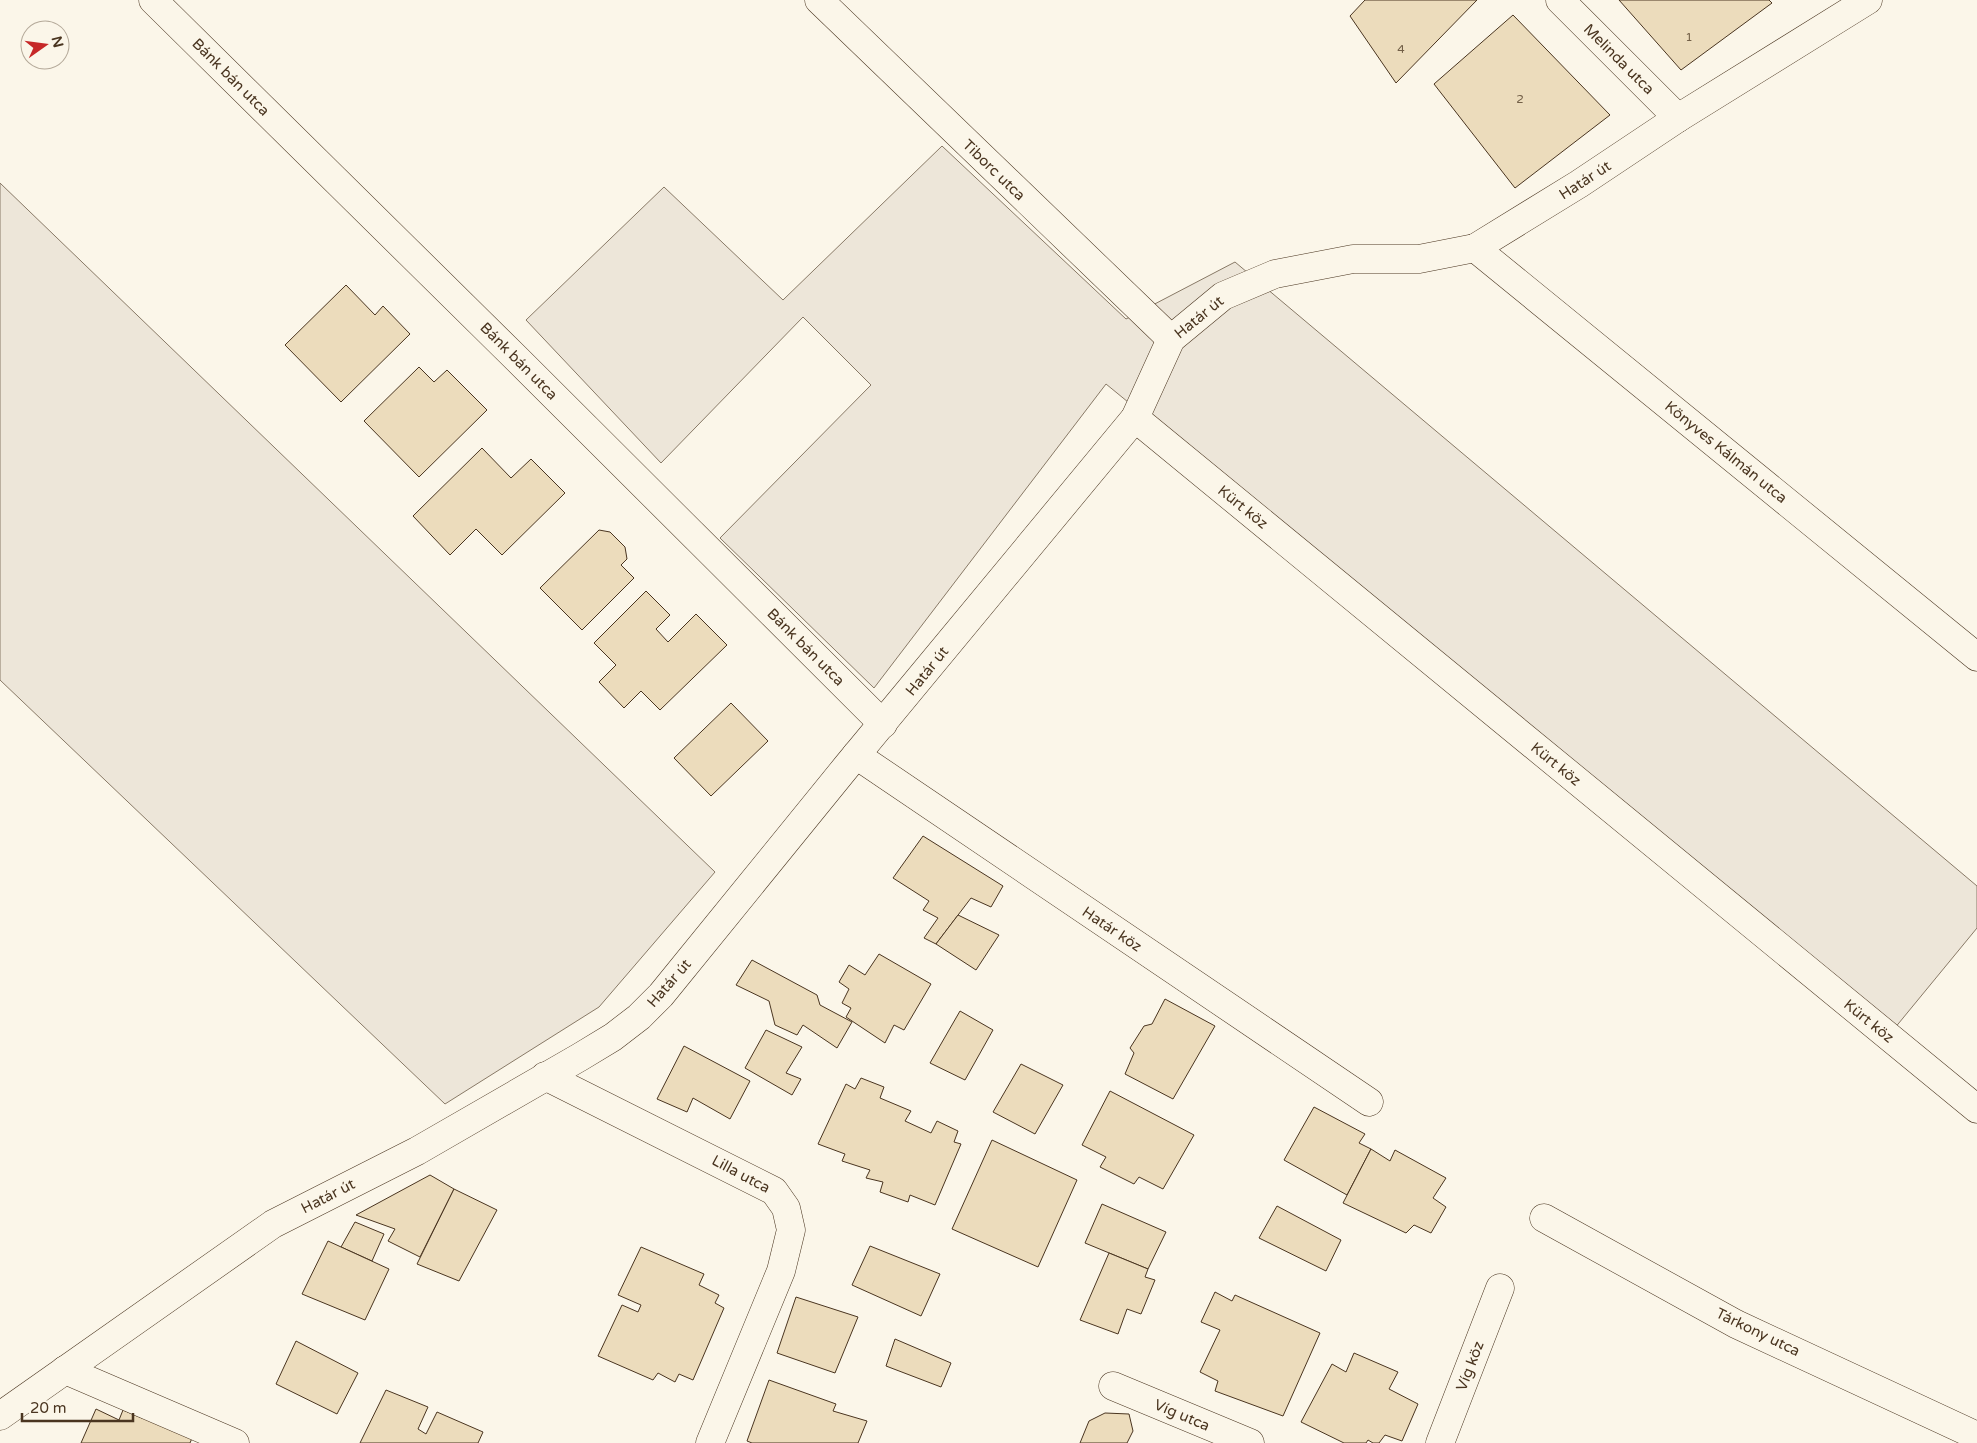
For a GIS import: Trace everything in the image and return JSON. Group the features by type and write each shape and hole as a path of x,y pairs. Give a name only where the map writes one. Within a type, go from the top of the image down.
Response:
{"street":[{"name":"Bánk bán utca","path":"153,0 883,724"},
{"name":"Tiborc utca","path":"819,0 1171,339"},
{"name":"Melinda utca","path":"1560,0 1678,118"},
{"name":"Határ út","path":"0,1416 273,1224 417,1151 613,1037 639,1017 661,995 856,755 1135,418 1171,339 1223,296 1275,274 1353,259 1419,259 1475,248 1579,184 1678,118 1868,0"},
{"name":"Könyves Kálmán utca","path":"1475,248 1977,657"},
{"name":"Kürt köz","path":"1135,418 1977,1109"},
{"name":"Határ köz","path":"856,755 1369,1102"},
{"name":"Lilla utca","path":"545,1076 774,1190 786,1208 791,1230 781,1270 710,1443"},
{"name":"Tárkony utca","path":"1544,1218 1736,1324 1977,1436"},
{"name":"Víg köz","path":"1440,1443 1500,1288"},
{"path":"65,1370 235,1443"},
{"name":"Víg utca","path":"1114,1386 1250,1443"}],"shaded area":[{"path":"942,146 1126,319 1235,262 1977,886 1977,928 1894,1029 1106,384 874,688 720,538 871,385 803,317 661,463 526,320 664,187 783,300"},
{"path":"0,183 715,872 599,1007 445,1104 0,680"}],"building":[{"path":"1365,0 1477,0 1396,83 1350,16"},
{"path":"1619,0 1769,0 1772,3 1681,70"},
{"path":"1513,15 1610,115 1515,188 1434,84"},
{"path":"346,285 375,315 383,306 410,334 341,402 285,345"},
{"path":"419,367 434,382 447,370 487,410 419,477 364,421"},
{"path":"482,448 511,478 531,459 565,493 502,555 476,529 450,555 413,516"},
{"path":"599,530 610,532 625,547 627,559 621,565 634,578 582,630 540,588"},
{"path":"646,591 670,615 656,629 668,642 696,614 727,645 660,710 641,691 624,708 599,682 616,665 594,643"},
{"path":"731,703 768,741 711,796 674,758"},
{"path":"923,836 1003,886 991,907 971,898 936,944 924,938 938,918 923,910 929,901 893,878"},
{"path":"958,915 999,935 976,970 936,944"},
{"path":"879,954 931,984 904,1030 894,1025 885,1043 846,1017 851,1008 842,1003 849,989 839,982 849,965 865,975"},
{"path":"752,960 817,995 820,1005 852,1022 837,1048 803,1025 797,1035 775,1025 769,1001 736,985"},
{"path":"1165,999 1215,1026 1173,1099 1125,1074 1134,1053 1130,1048 1144,1026 1152,1024"},
{"path":"960,1011 993,1030 965,1080 930,1063"},
{"path":"766,1030 802,1047 786,1073 801,1079 792,1095 745,1068"},
{"path":"684,1046 750,1081 730,1119 693,1098 687,1112 657,1099"},
{"path":"1021,1064 1063,1085 1035,1134 993,1112"},
{"path":"861,1078 884,1087 880,1098 911,1111 905,1121 931,1133 937,1121 958,1131 954,1142 961,1144 935,1205 910,1195 908,1202 880,1192 883,1182 866,1178 870,1170 842,1161 845,1154 818,1144 846,1084 855,1089"},
{"path":"1110,1091 1194,1135 1163,1189 1139,1177 1134,1184 1100,1167 1106,1157 1082,1145"},
{"path":"1314,1107 1365,1134 1359,1143 1371,1149 1347,1195 1284,1160"},
{"path":"992,1140 1077,1180 1038,1267 952,1229"},
{"path":"1371,1149 1390,1161 1395,1150 1446,1178 1433,1198 1446,1207 1431,1233 1414,1225 1406,1233 1343,1203"},
{"path":"430,1175 454,1189 420,1257 388,1241 395,1229 356,1215"},
{"path":"454,1189 497,1210 459,1281 417,1264"},
{"path":"1102,1204 1166,1232 1148,1269 1085,1243"},
{"path":"1277,1206 1341,1240 1326,1271 1259,1238"},
{"path":"355,1222 384,1234 372,1261 341,1247"},
{"path":"328,1241 389,1269 365,1320 302,1294"},
{"path":"870,1246 940,1274 921,1316 852,1285"},
{"path":"641,1247 704,1274 699,1285 719,1295 715,1303 724,1308 693,1380 679,1374 675,1382 658,1373 653,1380 598,1356 622,1305 638,1312 641,1305 618,1295"},
{"path":"1109,1253 1148,1269 1145,1277 1155,1280 1141,1314 1127,1309 1118,1334 1080,1320"},
{"path":"1215,1292 1232,1301 1235,1295 1320,1333 1283,1416 1215,1391 1218,1381 1200,1372 1220,1330 1201,1322"},
{"path":"796,1297 858,1317 835,1373 777,1353"},
{"path":"895,1339 951,1363 941,1387 886,1366"},
{"path":"296,1341 358,1373 337,1414 276,1384"},
{"path":"1354,1353 1398,1372 1389,1389 1418,1404 1402,1441 1385,1435 1379,1443 1373,1443 1368,1440 1366,1443 1344,1443 1301,1422 1332,1364 1346,1372"},
{"path":"769,1380 836,1404 833,1411 867,1421 858,1443 752,1443 747,1441"},
{"path":"386,1390 428,1407 418,1429 426,1434 437,1412 483,1432 478,1443 360,1443"},
{"path":"96,1409 119,1420 123,1410 142,1418 144,1409 195,1431 190,1443 81,1443"},
{"path":"1105,1413 1129,1414 1133,1431 1127,1443 1080,1443 1089,1421"}]}
